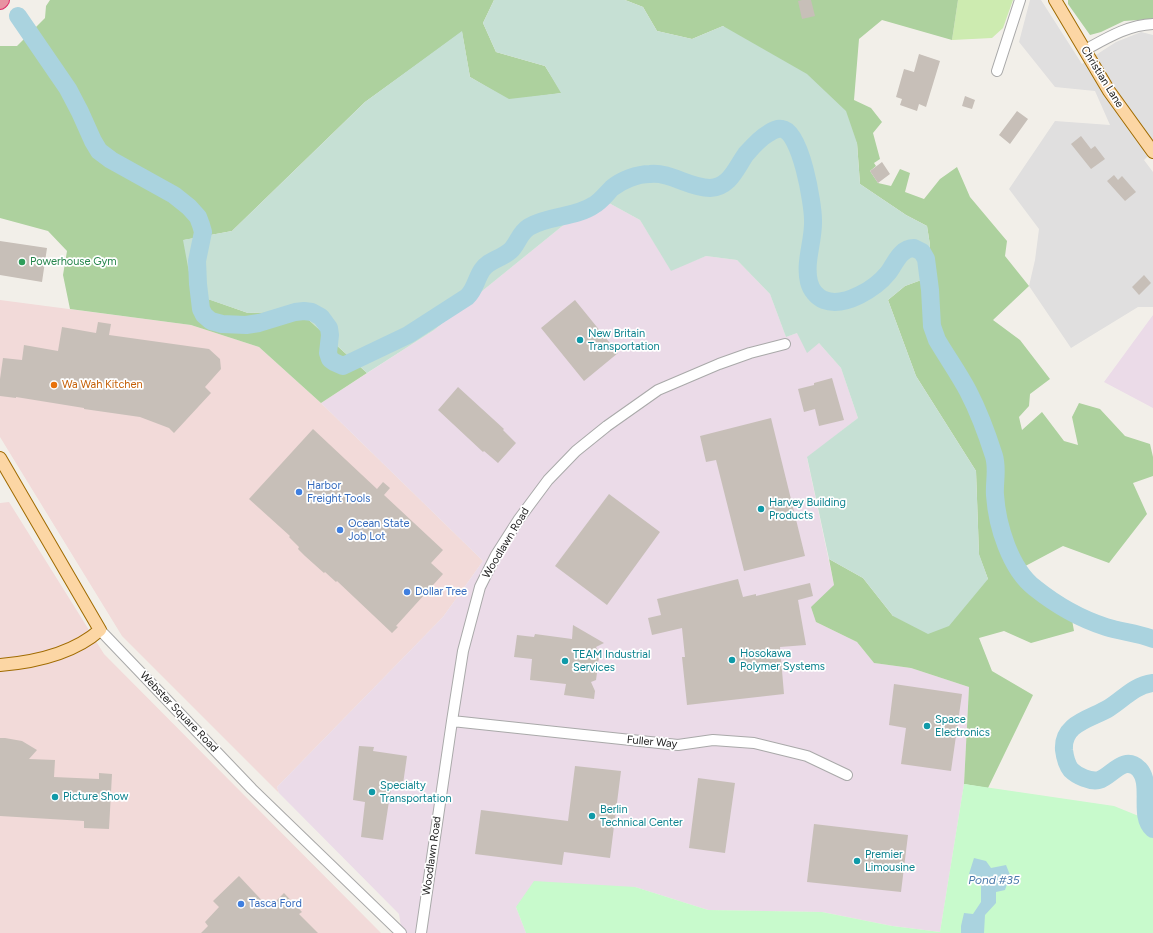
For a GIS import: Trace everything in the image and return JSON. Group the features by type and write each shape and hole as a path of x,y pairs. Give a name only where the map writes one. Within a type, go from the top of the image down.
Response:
{"main road":[{"name":"Christian Lane","path":"1055,0 1116,101 1153,152"},
{"name":"Webster Square Road","path":"0,458 100,630"},
{"path":"0,665 36,660 69,650 85,642 100,630"}],"street":[{"path":"997,71 1020,0"},
{"path":"1085,50 1129,28 1153,24"},
{"name":"Woodlawn Road","path":"421,933 463,651 480,587 496,555 519,519 548,480 576,452 607,426 658,390 719,364 750,353 785,344"},
{"name":"Webster Square Road","path":"100,630 252,789 401,933"},
{"name":"Fuller Way","path":"452,721 678,745 713,740 754,743 807,756 847,775"}],"shaded area":[{"path":"1030,0 1041,0 1082,64 1116,42 1141,32 1153,35 1153,151 1144,160 1153,172 1153,307 1138,307 1071,348 1029,286 1035,260 1039,229 1009,189 1055,121 1110,125 1095,91 1055,87 1019,42"},
{"path":"609,203 640,220 671,270 706,256 737,260 770,294 786,337 797,333 819,343 841,368 858,418 807,458 834,585 816,622 857,642 874,663 911,668 969,687 964,784 940,932 892,926 822,912 708,910 635,887 516,907 526,933 402,933 399,914 279,793 277,787 443,617 483,561 321,403 434,330 566,223"},
{"path":"0,300 191,325 259,347 321,403 483,561 443,617 277,787 279,793 122,636 0,437"},
{"path":"1153,315 1153,408 1104,382"},
{"path":"9,502 104,654 381,933 0,933 0,503"}],"green space":[{"path":"50,0 494,0 483,23 496,52 545,66 562,93 509,100 470,77 462,32 365,102 232,231 184,240 194,294 248,313 299,311 367,373 321,403 259,347 191,325 70,309 63,275 67,251 48,231 0,218 0,46 17,46 45,18 46,6"},
{"path":"494,0 625,0 643,7 657,31 692,39 723,26 807,74 846,111 857,143 860,184 906,215 927,226 930,245 924,279 905,286 888,300 916,376 976,471 979,554 988,579 949,626 928,634 893,616 863,578 829,559 807,457 858,418 841,368 819,343 807,353 797,333 786,337 770,294 737,260 706,256 671,271 640,220 609,203 566,223 434,330 367,373 299,311 248,313 193,294 183,240 232,231 365,102 462,31 470,77 509,99 561,93 545,66 496,52 483,23"},
{"path":"625,0 958,0 952,40 882,20 859,39 854,100 871,108 882,122 873,133 880,159 874,163 876,166 870,171 878,183 891,186 900,169 910,173 905,192 924,199 940,179 957,167 970,197 1007,241 1005,256 1029,286 993,320 1020,340 1050,379 1030,394 1029,406 1019,417 1022,430 1042,412 1064,441 1078,445 1072,417 1079,403 1100,409 1125,436 1150,444 1153,457 1153,476 1133,483 1147,514 1109,563 1063,546 1016,571 1071,614 1074,631 1031,643 1004,631 979,638 992,671 1033,695 988,788 964,784 969,687 911,668 874,663 857,642 816,622 811,607 834,585 829,559 863,578 893,616 988,579 979,555 976,471 916,376 888,300 905,286 924,279 930,245 927,226 906,215 860,184 857,143 723,26 692,39 657,31 643,7"},
{"path":"958,0 1013,0 1003,28 992,38 952,40"},
{"path":"1068,0 1153,0 1153,19 1124,21 1101,32 1090,35 1068,4"},
{"path":"964,784 1114,806 1151,821 1153,823 1153,933 526,933 516,907 534,881 635,887 708,910 822,912 892,926 940,932"}],"water":[{"name":"Pond #35","path":"974,858 986,861 991,868 1006,865 1010,875 1005,890 996,892 996,903 985,915 984,933 961,933 964,913 973,914 981,902 981,877 969,874"}],"building":[{"path":"811,0 815,16 802,19 798,1"},
{"path":"919,54 940,61 926,107 919,104 917,111 900,105 902,99 896,97 904,69 914,72"},
{"path":"965,96 975,100 972,109 962,106"},
{"path":"1017,111 1028,119 1010,144 999,135"},
{"path":"1081,136 1091,149 1095,146 1105,159 1091,169 1071,144"},
{"path":"882,162 890,174 878,183 870,171"},
{"path":"1114,175 1118,180 1122,176 1136,192 1125,201 1107,181"},
{"name":"Powerhouse Gym","path":"0,241 47,248 42,282 0,275"},
{"path":"1144,275 1151,283 1139,295 1132,287"},
{"name":"New Britain Transportation","path":"575,300 618,353 584,381 541,328"},
{"path":"98,322 111,324 109,335 209,349 220,359 221,369 205,387 211,393 174,433 169,428 140,417 16,397 0,396 0,379 3,358 22,360 24,345 58,351 62,327 96,333"},
{"path":"832,378 844,420 819,426 815,409 804,412 798,389"},
{"path":"458,387 504,429 503,430 516,443 498,463 484,451 483,452 438,410"},
{"name":"Harvey Building Products","path":"771,418 805,556 744,571 716,460 706,462 700,436"},
{"path":"313,429 377,489 383,482 390,488 384,495 443,550 431,563 443,574 396,626 398,627 392,633 337,581 336,582 325,572 324,573 305,556 298,549 299,547 289,537 290,536 249,499"},
{"path":"609,494 660,532 607,605 555,566"},
{"path":"738,579 743,597 756,594 756,596 810,583 813,596 798,600 806,645 780,647 784,694 687,705 682,657 685,657 682,628 652,635 648,618 661,615 657,599"},
{"name":"TEAM Industrial Services","path":"573,625 604,643 596,647 600,655 598,662 593,665 597,673 596,680 591,682 595,691 594,699 564,695 566,684 530,680 532,659 514,657 517,635 534,637 535,634 572,639"},
{"name":"Space Electronics","path":"894,684 962,694 951,771 901,764 906,728 889,725"},
{"name":"Picture Show","path":"0,738 22,741 37,750 29,759 55,760 54,777 99,779 99,773 112,774 109,829 84,828 84,821 0,816"},
{"name":"Specialty Transportation","path":"359,746 374,747 373,751 407,756 403,784 392,782 383,840 361,837 365,802 353,800"},
{"name":"Berlin Technical Center","path":"575,766 621,771 610,858 564,852 562,865 475,854 481,810 568,821"},
{"path":"698,778 735,783 725,853 689,848"},
{"name":"Premier Limousine","path":"814,824 908,835 901,892 807,882"},
{"name":"Tasca Ford","path":"239,876 269,908 284,893 302,912 299,914 318,933 201,933 208,926 205,922 219,907 213,901"}],"waterway":[{"path":"18,16 68,89 99,151 111,160 174,195 189,207 198,217 203,232 197,261 198,284 201,309 204,315 211,321 222,324 246,325 259,323 295,312 312,312 321,317 329,328 330,335 328,353 330,359 343,366 408,335 467,297 472,291 480,273 485,267 510,251 523,232 529,227 545,220 570,215 587,209 599,202 616,185 640,175 665,175 695,186 710,188 717,187 732,176 746,154 754,145 766,135 778,129 782,129 789,133 795,142 805,169 811,199 813,220 808,259 808,274 810,285 815,293 824,300 832,302 850,299 868,290 883,279 898,257 905,251 914,248 922,252 926,259 930,290 932,326 937,340 961,378 972,399 989,440 995,461 996,507 1006,546 1018,570 1035,588 1051,600 1078,615 1106,627 1153,639"},
{"path":"1153,683 1140,687 1109,708 1079,723 1068,734 1065,741 1064,750 1066,761 1071,770 1079,776 1090,780 1099,780 1104,778 1123,765 1134,765 1139,769 1143,775 1145,783 1146,816 1153,829"}],"place":[{"name":"Powerhouse Gym","path":"22,262"},
{"name":"New Britain Transportation","path":"580,340"},
{"name":"Wa Wah Kitchen","path":"54,385"},
{"name":"Harbor Freight Tools","path":"299,492"},
{"name":"Harvey Building Products","path":"761,509"},
{"name":"Ocean State Job Lot","path":"340,530"},
{"name":"Dollar Tree","path":"407,592"},
{"name":"Hosokawa Polymer Systems","path":"732,660"},
{"name":"TEAM Industrial Services","path":"565,661"},
{"name":"Space Electronics","path":"927,726"},
{"name":"Specialty Transportation","path":"372,792"},
{"name":"Picture Show","path":"55,797"},
{"name":"Berlin Technical Center","path":"592,816"},
{"name":"Premier Limousine","path":"857,861"},
{"name":"Tasca Ford","path":"241,904"}]}
